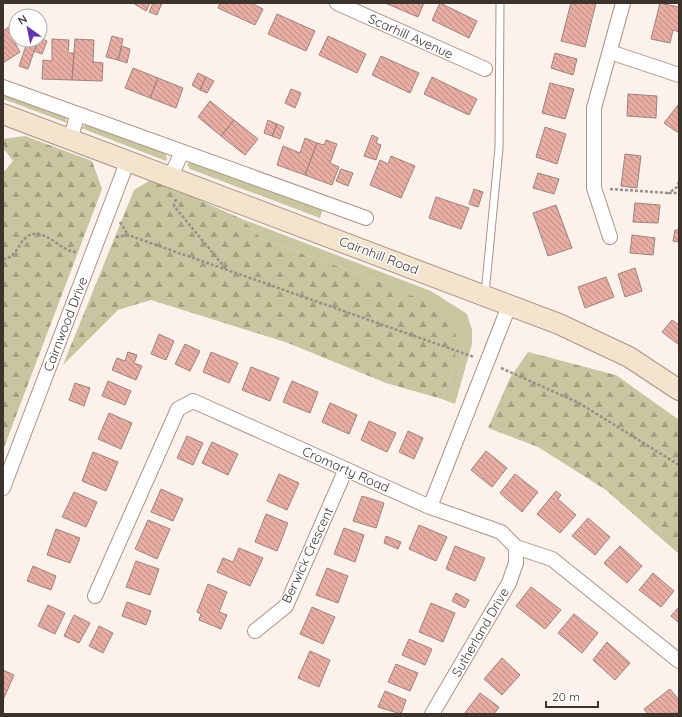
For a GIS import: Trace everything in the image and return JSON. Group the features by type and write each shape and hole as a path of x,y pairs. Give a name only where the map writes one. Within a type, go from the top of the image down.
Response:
{"main road":[{"name":"Cairnhill Road","path":"3,114 176,178 559,324 629,357 679,390"}],"street":[{"name":"Scarhill Avenue","path":"337,3 485,69"},
{"path":"610,237 594,188 594,108 623,3"},
{"path":"610,52 679,75"},
{"path":"3,87 366,218"},
{"path":"70,139 78,114"},
{"path":"176,178 182,152"},
{"name":"Cairnwood Drive","path":"3,488 128,160"},
{"path":"430,507 509,306"},
{"name":"Cromarty Road","path":"95,596 178,409 193,401 430,507 501,532 516,547 552,559 679,661"},
{"name":"Berwick Crescent","path":"255,631 286,606 346,470"},
{"name":"Sutherland Drive","path":"432,714 509,583 516,563 516,547"}],"lane":[{"path":"484,296 498,148 500,3"}],"path":[{"path":"176,178 174,206 226,270"},
{"path":"669,193 677,187 679,182"},
{"path":"594,188 679,193"},
{"path":"3,259 9,259 13,256 25,239 35,234 43,235 65,249 75,252 97,241 128,235 487,362 579,403 679,465"}],"green space":[{"path":"3,93 66,117 67,123 3,99"},
{"path":"87,124 165,152 167,159 166,161 81,128"},
{"path":"25,136 92,161 102,189 3,450 3,173 13,161 3,148 3,139"},
{"path":"190,161 323,209 320,218 190,169 187,165"},
{"path":"152,179 242,219 262,239 384,283 432,305 445,315 452,323 457,339 454,367 442,399 386,383 288,343 151,300 118,310 63,365 134,190"},
{"path":"242,219 431,291 467,314 472,330 472,344 455,404 442,399 454,367 384,283 262,239"},
{"path":"528,352 616,375 679,420 679,554 606,490 538,447 488,428 510,378"}],"building":[{"path":"133,3 150,3 146,11"},
{"path":"153,3 162,3 157,15 149,12"},
{"path":"220,3 251,3 263,9 255,25 218,8"},
{"path":"385,3 424,3 418,17"},
{"path":"440,3 477,21 469,38 432,20"},
{"path":"571,3 596,3 585,47 561,41"},
{"path":"660,3 679,7 679,32 673,30 670,43 651,39"},
{"path":"277,14 315,31 306,51 268,34"},
{"path":"8,28 8,48 18,48 20,52 3,63 3,31"},
{"path":"112,36 123,39 118,60 106,57"},
{"path":"328,36 366,54 357,73 319,55"},
{"path":"52,39 69,40 68,53 74,53 72,80 42,79 43,60 52,61"},
{"path":"75,39 94,40 93,62 103,63 102,81 72,80"},
{"path":"122,46 130,49 127,63 118,60"},
{"path":"25,48 35,48 28,69 19,66"},
{"path":"35,48 44,48 42,54 34,51"},
{"path":"555,53 577,59 573,75 551,68"},
{"path":"381,56 419,73 410,93 372,75"},
{"path":"133,68 158,78 150,98 125,88"},
{"path":"198,73 206,77 200,90 192,85"},
{"path":"206,77 214,81 207,93 200,90"},
{"path":"432,77 477,99 469,115 424,94"},
{"path":"158,78 183,88 176,108 150,98"},
{"path":"550,83 574,89 565,119 542,113"},
{"path":"291,89 301,93 295,108 285,103"},
{"path":"628,94 657,96 656,118 627,116"},
{"path":"210,101 234,120 221,136 198,117"},
{"path":"678,105 679,130 677,132 664,123"},
{"path":"234,120 258,139 245,155 221,136"},
{"path":"268,120 277,124 272,136 264,133"},
{"path":"277,124 284,127 280,139 272,136"},
{"path":"545,127 566,134 557,164 536,157"},
{"path":"372,135 378,138 376,143 381,145 376,160 364,156"},
{"path":"305,138 317,143 305,175 277,165 283,146 300,153"},
{"path":"326,140 337,144 330,163 339,167 332,185 305,175 317,143 324,145"},
{"path":"625,154 641,156 637,188 621,186"},
{"path":"391,156 415,166 401,198 370,185 380,160 388,164"},
{"path":"341,169 353,173 348,186 336,181"},
{"path":"538,173 559,179 554,194 533,188"},
{"path":"474,189 483,192 478,207 469,204"},
{"path":"436,197 469,208 461,229 429,218"},
{"path":"635,203 660,205 658,223 633,222"},
{"path":"556,205 572,248 548,256 533,213"},
{"path":"675,230 679,230 679,242 673,241"},
{"path":"632,235 655,238 653,255 630,253"},
{"path":"635,268 642,291 625,297 618,274"},
{"path":"606,277 614,297 585,308 578,287"},
{"path":"672,320 679,325 679,345 662,332"},
{"path":"159,334 174,341 166,360 151,354"},
{"path":"185,344 200,351 190,371 175,364"},
{"path":"128,352 137,355 134,363 142,366 136,380 112,370 117,358 125,361"},
{"path":"211,352 238,363 229,383 203,372"},
{"path":"251,367 279,378 270,401 242,390"},
{"path":"108,381 131,391 125,405 102,396"},
{"path":"292,381 318,392 310,413 283,402"},
{"path":"75,383 90,388 84,406 69,400"},
{"path":"330,403 357,415 349,434 322,422"},
{"path":"109,413 132,423 121,449 98,439"},
{"path":"369,421 396,433 387,452 361,440"},
{"path":"408,431 423,438 414,459 399,452"},
{"path":"187,436 203,443 193,465 177,458"},
{"path":"212,442 238,454 228,475 202,463"},
{"path":"486,451 507,468 492,487 471,470"},
{"path":"93,452 118,462 106,491 82,481"},
{"path":"279,474 299,483 287,510 267,501"},
{"path":"515,474 538,492 522,512 500,493"},
{"path":"161,489 183,499 173,521 151,512"},
{"path":"556,491 561,495 558,499 576,515 560,533 537,514"},
{"path":"74,492 97,502 86,527 62,517"},
{"path":"362,496 384,503 376,528 353,521"},
{"path":"266,514 288,523 277,551 255,542"},
{"path":"588,518 610,537 595,555 572,536"},
{"path":"148,520 170,529 157,559 135,549"},
{"path":"419,525 447,537 436,561 409,549"},
{"path":"344,528 364,535 355,562 334,554"},
{"path":"56,529 80,538 70,563 47,555"},
{"path":"386,536 401,542 398,549 384,543"},
{"path":"455,546 485,558 475,581 446,569"},
{"path":"620,546 642,566 627,583 604,563"},
{"path":"239,548 263,558 250,586 217,572 223,558 233,562"},
{"path":"136,561 159,569 150,595 126,587"},
{"path":"33,566 56,576 51,590 27,581"},
{"path":"327,568 348,576 338,603 316,595"},
{"path":"653,573 674,591 661,607 639,590"},
{"path":"208,584 227,592 219,612 227,615 221,629 199,620 201,614 197,612"},
{"path":"531,587 561,610 545,629 516,606"},
{"path":"456,593 469,600 465,608 452,601"},
{"path":"127,602 151,611 146,625 122,616"},
{"path":"431,603 455,613 443,642 419,632"},
{"path":"48,605 65,613 55,634 38,626"},
{"path":"312,607 335,617 323,644 300,634"},
{"path":"679,607 679,623 671,616"},
{"path":"574,614 598,633 582,653 558,633"},
{"path":"74,615 90,623 79,643 64,636"},
{"path":"99,626 113,633 103,653 89,646"},
{"path":"409,639 432,649 425,665 402,655"},
{"path":"607,642 630,663 615,680 593,660"},
{"path":"310,651 330,660 319,687 298,678"},
{"path":"502,658 520,675 502,695 484,679"},
{"path":"396,664 418,673 410,691 388,682"},
{"path":"3,670 14,675 3,700"},
{"path":"670,689 679,700 679,713 648,714 644,709"},
{"path":"385,691 406,700 401,714 378,707"},
{"path":"480,693 499,707 494,714 464,714"}]}
